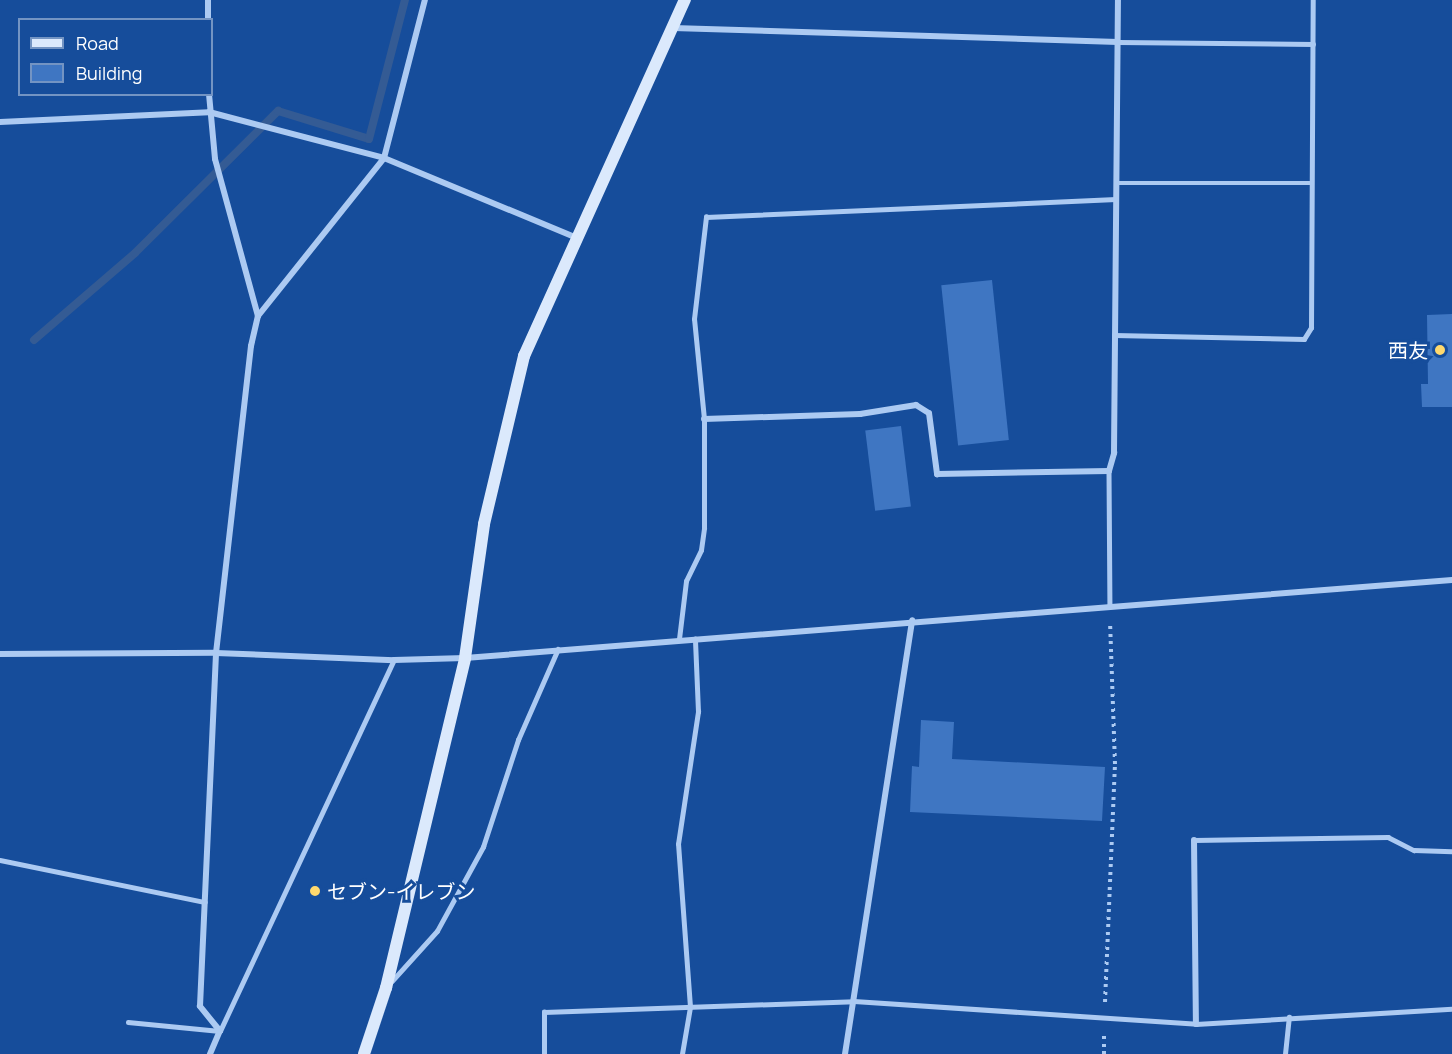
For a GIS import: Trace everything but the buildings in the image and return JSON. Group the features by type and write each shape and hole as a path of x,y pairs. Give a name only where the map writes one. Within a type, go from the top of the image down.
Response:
{"street":[{"path":"208,0 208,18"},
{"path":"210,1054 220,1031 200,1006 216,653 251,346 258,316 384,158 425,0"},
{"path":"364,1054 386,988 465,658 484,524 524,356 685,0"},
{"path":"704,419 860,414 916,405 929,413 937,474 1109,471 1114,453 1118,0"},
{"path":"672,27 1118,42"},
{"path":"209,96 215,159 258,316"},
{"path":"0,122 209,112 384,158 579,238"},
{"path":"0,654 216,653 394,660 465,658 912,620 1452,580"},
{"path":"845,1054 912,620"},
{"path":"1194,840 1196,1024"}],"lane":[{"path":"1114,335 1304,339 1311,328 1314,0"},
{"path":"1118,42 1313,44"},
{"path":"1116,183 1312,183"},
{"path":"679,639 686,581 701,550 704,528 704,419 694,319 706,217 1116,199"},
{"path":"1109,471 1110,606"},
{"path":"682,1054 690,1007 678,844 698,712 695,638"},
{"path":"386,988 437,931 483,847 518,740 558,649"},
{"path":"128,1022 220,1031 394,660"},
{"path":"1194,840 1389,837 1414,850 1452,851"},
{"path":"0,860 205,902"},
{"path":"544,1054 544,1012 854,1001 1196,1024 1452,1009"},
{"path":"1286,1054 1289,1017"}],"path":[{"path":"1104,1054 1115,764 1110,606"}],"waterway":[{"path":"34,340 135,253 278,111 369,139 405,0"}],"place":[{"name":"西友","path":"1440,350"},
{"name":"セブン-イレブン","path":"315,891"}]}
